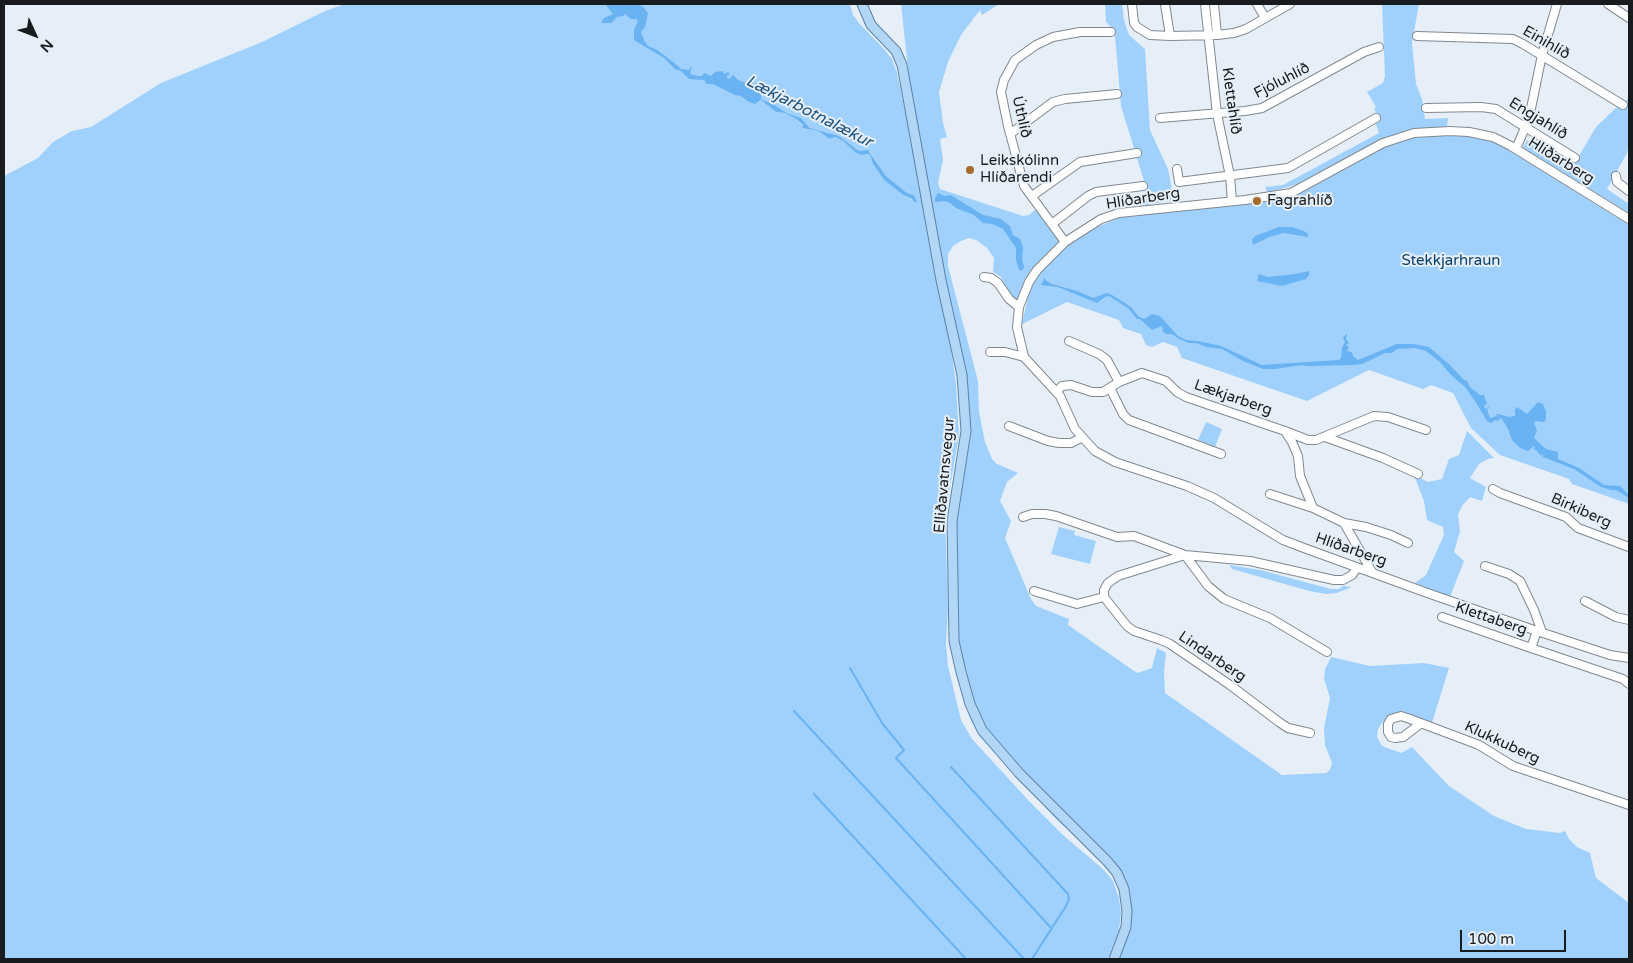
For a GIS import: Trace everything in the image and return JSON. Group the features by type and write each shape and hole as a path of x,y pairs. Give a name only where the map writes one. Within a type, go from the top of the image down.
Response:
{"main road":[{"name":"Elliðavatnsvegur","path":"864,6 871,25 896,51 902,65 941,280 962,375 966,437 956,487 952,521 954,641 961,672 982,730 1019,773 1117,873 1124,889 1128,911 1126,926 1114,959"}],"street":[{"path":"1132,4 1134,23 1137,27 1150,35 1170,36 1208,36 1234,33 1246,29 1290,4"},
{"path":"1165,4 1170,36"},
{"name":"Klettahlíð","path":"1205,4 1217,114 1230,176 1232,201"},
{"path":"1214,4 1217,35"},
{"path":"1257,4 1265,18"},
{"path":"1516,149 1529,118 1542,55 1557,4"},
{"path":"1611,5 1629,18"},
{"name":"Úthlíð","path":"1065,242 1024,186 1001,92 1004,80 1015,60 1036,45 1053,37 1080,32 1111,32"},
{"name":"Einihlíð","path":"1417,36 1506,38 1518,41 1623,105"},
{"name":"Fjóluhlíð","path":"1160,118 1217,114 1262,108 1364,52 1379,47"},
{"path":"1010,134 1053,102 1117,94"},
{"name":"Engjahlíð","path":"1426,108 1489,107 1504,112 1575,158"},
{"path":"1177,169 1179,182 1288,168 1376,118"},
{"name":"Hlíðarberg","path":"1629,219 1516,149 1493,137 1483,134 1450,131 1414,133 1383,143 1291,193 1119,213 1089,226 1065,242 1037,270 1019,307 1016,327 1024,357 1064,402 1075,429 1095,452 1115,462 1205,494 1239,512 1283,540 1433,595 1610,655 1629,658"},
{"path":"1032,196 1080,162 1137,153"},
{"path":"1616,176 1617,182 1629,191"},
{"path":"1052,224 1096,192 1142,186"},
{"path":"984,277 992,278 998,283 1009,298 1019,307"},
{"path":"1069,341 1099,354 1107,360 1119,382"},
{"path":"990,352 1005,352 1024,357"},
{"name":"Lækjarberg","path":"1056,392 1062,386 1071,385 1098,393 1104,392 1119,382 1142,373 1166,381 1177,392 1186,397 1308,440 1325,437 1374,416 1388,417 1426,430"},
{"path":"1110,388 1129,420 1222,454"},
{"path":"1009,426 1048,441 1059,443 1071,443 1081,438"},
{"name":"Lækjarberg","path":"1285,431 1298,456 1300,476 1313,508"},
{"name":"Lækjarberg","path":"1325,437 1384,458 1418,474"},
{"name":"Birkiberg","path":"1493,489 1566,517 1578,528 1629,547"},
{"path":"1270,494 1313,508 1344,523 1366,527 1408,543"},
{"path":"1023,517 1032,514 1050,515 1117,537 1134,536 1185,555 1250,561 1334,580 1348,578 1357,568"},
{"path":"1344,523 1372,572"},
{"path":"1034,591 1077,604 1104,597 1104,590 1108,583 1118,576 1185,555"},
{"path":"1185,555 1208,586 1224,599 1270,618 1327,652"},
{"path":"1485,566 1509,574 1520,581 1532,605 1540,631"},
{"name":"Lindarberg","path":"1104,597 1127,626 1170,644 1288,728 1310,733"},
{"path":"1585,601 1616,617 1629,620"},
{"name":"Klettaberg","path":"1442,617 1629,684"},
{"name":"Klettaberg","path":"1531,648 1540,631"},
{"name":"Klukkuberg","path":"1420,724 1479,745 1513,766 1629,805"}],"green space":[{"path":"345,4 850,4 853,15 859,23 892,59 897,73 925,205 952,355 959,435 945,516 948,608 946,643 948,666 961,720 972,739 1029,801 1063,835 1104,870 1113,881 1119,898 1121,913 1119,930 1108,959 4,959 4,176 38,158 53,142 72,131 91,127 161,83 262,42 325,11","holes":["762,91 761,99 801,118 810,128 839,136 859,151 870,152 886,176 907,193 914,195 916,202 903,195 884,180 873,164 870,155 856,153 843,141 835,137 830,139 818,131 802,128 803,126 796,119 785,113 776,112 761,100 759,102"]},
{"name":"Stekkjarhraun","path":"901,4 999,4 982,15 980,10 961,35 948,62 939,92 947,137 940,139 943,160 938,183 940,189 1023,216 1029,215 1035,210 1038,211 1059,243 1121,217 1283,199 1298,195 1391,144 1416,136 1433,134 1471,136 1497,143 1629,225 1629,504 1572,484 1569,479 1500,455 1471,428 1453,393 1431,385 1423,389 1369,370 1307,401 1182,358 1177,347 1163,342 1152,347 1146,345 1141,334 1123,328 1119,320 1067,302 1022,324 1027,301 1018,298 1016,301 1010,296 1001,277 993,272 994,258 987,248 976,240 969,238 953,246 948,254 948,266 978,381 979,412 985,442 992,459 997,464 1018,473 1007,482 1000,501 1011,521 1005,538 1031,599 1036,606 1069,619 1068,625 1137,673 1152,668 1157,648 1166,653 1164,671 1165,693 1282,775 1326,773 1330,770 1332,763 1325,745 1324,728 1330,698 1324,679 1325,669 1331,657 1370,666 1424,663 1449,668 1431,726 1412,717 1396,713 1383,722 1378,729 1377,737 1382,746 1401,753 1412,747 1449,786 1494,816 1526,829 1560,833 1565,831 1569,839 1577,847 1590,853 1596,878 1629,903 1629,959 1116,959 1128,918 1116,874 1057,820 979,736 969,716 959,682 953,651 952,533 965,418 911,96"},
{"path":"1105,4 1122,4 1124,20 1129,35 1145,49 1150,130 1168,169 1172,200 1136,207 1145,196 1145,184 1121,106 1115,36 1113,29 1106,22"},
{"path":"1382,4 1419,4 1412,43 1416,84 1422,99 1425,119 1448,118 1447,127 1427,129 1368,147 1297,184 1268,193 1265,187 1283,185 1379,133 1376,124 1378,116 1374,109 1376,107 1367,92 1383,83 1385,76"},
{"path":"1629,96 1629,145 1627,153 1607,189 1629,204 1629,213 1523,148 1527,140 1573,166 1596,127 1617,107 1622,109"},
{"path":"1206,422 1222,429 1215,447 1198,440"},
{"path":"1467,431 1494,458 1479,464 1470,478 1486,487 1482,501 1470,497 1462,506 1458,515 1460,531 1454,552 1464,561 1450,597 1415,583 1426,575 1444,535 1443,527 1427,520 1424,501 1414,475 1428,482 1442,479 1449,459 1459,455"},
{"path":"1059,527 1075,531 1074,535 1096,541 1090,564 1051,554"},
{"path":"1229,565 1260,570 1331,589 1339,589 1343,586 1352,587 1337,593 1326,594 1309,591 1232,569"}],"shaded area":[{"path":"605,4 638,4 642,6 648,13 645,27 641,32 648,46 657,50 681,69 689,70 692,66 690,74 702,76 704,73 711,76 715,72 723,71 724,74 728,72 730,74 727,76 729,79 733,75 738,80 749,84 751,82 760,88 763,84 761,99 801,118 810,128 839,136 859,151 868,150 886,176 907,193 914,195 917,202 903,195 884,180 873,164 870,155 856,153 843,141 835,137 830,139 818,131 802,128 803,125 796,119 785,113 776,112 761,100 755,104 713,84 707,84 704,80 689,79 664,58 634,40 634,30 638,21 636,19 631,19 625,14 617,17 611,23 601,23 604,18 613,14"},
{"path":"938,193 945,196 951,195 983,215 1001,219 1010,226 1013,235 1020,239 1023,247 1023,270 1019,270 1016,260 1016,248 1003,229 992,224 983,223 974,215 956,208 950,203 944,201 935,202"},
{"path":"1279,227 1292,227 1304,231 1308,234 1308,237 1284,233 1269,237 1253,245 1252,240 1255,236"},
{"path":"1309,271 1306,279 1282,286 1257,281 1259,274 1268,277"},
{"path":"1045,277 1045,280 1052,284 1093,298 1107,293 1112,295 1131,307 1138,316 1144,319 1152,314 1160,316 1178,336 1186,340 1221,346 1262,365 1339,360 1345,342 1343,338 1346,334 1346,339 1349,343 1346,345 1349,347 1347,351 1352,352 1353,356 1358,360 1397,344 1429,347 1467,381 1470,387 1480,395 1484,395 1487,404 1484,407 1486,409 1490,406 1487,410 1490,418 1497,416 1496,414 1509,417 1515,416 1515,409 1517,407 1527,414 1538,402 1543,404 1546,411 1546,419 1544,422 1536,421 1534,423 1537,431 1534,437 1537,441 1546,449 1558,452 1558,459 1579,468 1604,485 1620,486 1629,495 1629,498 1616,490 1601,487 1574,469 1543,457 1543,454 1541,456 1536,450 1533,450 1534,446 1528,451 1520,448 1512,440 1502,419 1500,418 1498,421 1495,420 1491,423 1487,421 1465,387 1426,351 1415,348 1397,349 1392,353 1385,353 1362,364 1354,365 1302,365 1263,369 1243,361 1222,349 1189,343 1172,334 1166,334 1163,332 1162,326 1152,330 1140,319 1137,319 1128,308 1109,296 1097,303 1058,287 1041,285"}],"waterway":[{"path":"850,668 882,723 904,750 896,758 1052,929"},
{"path":"794,711 1024,959"},
{"path":"951,767 1068,894 1069,899 1066,906 1032,959"},
{"path":"814,794 966,959"}],"place":[{"name":"Leikskólinn Hlíðarendi","path":"970,170"},
{"name":"Fagrahlíð","path":"1257,201"}],"water label":[{"name":"Lækjarbotnalækur","path":"809,112"}]}
